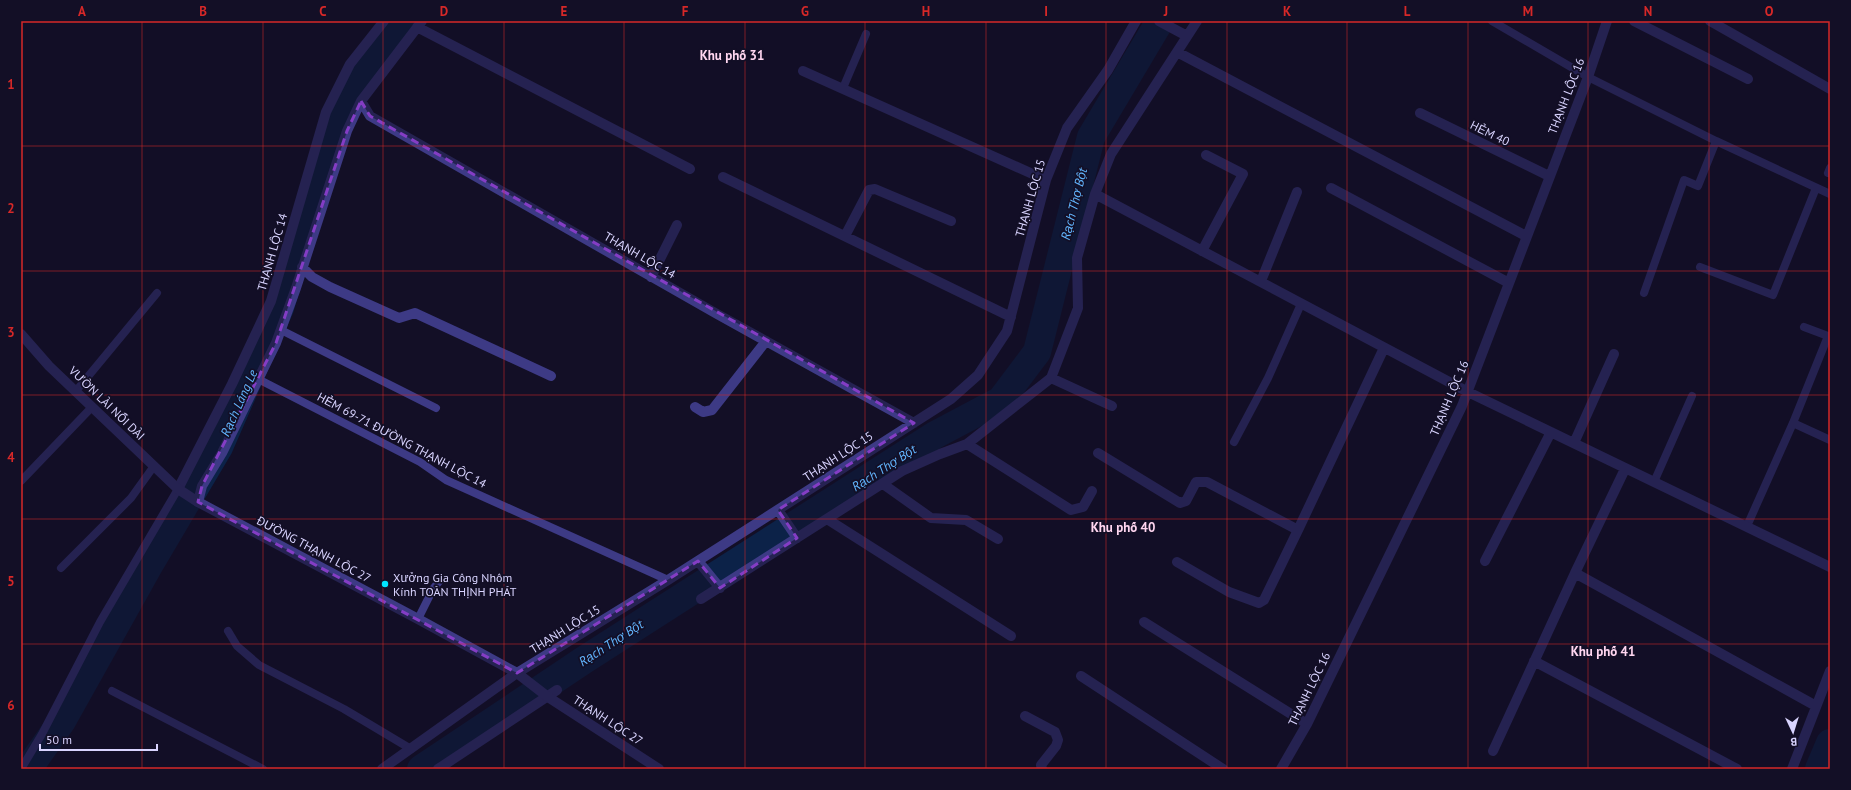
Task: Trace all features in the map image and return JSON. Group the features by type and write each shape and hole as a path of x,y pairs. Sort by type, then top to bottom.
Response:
{"street":[{"name":"THẠNH LỘC 14","path":"178,489 232,384 272,301 326,112 350,64 384,21"},
{"name":"THẠNH LỘC 15","path":"382,769 517,673 668,580 914,423 951,399 978,375 1007,331 1046,180 1067,128 1108,70 1136,21"},
{"path":"1159,21 1187,36"},
{"path":"701,598 720,588 902,471 967,444 1051,378 1078,308 1077,258 1095,194 1111,154 1197,21"},
{"name":"THẠNH LỘC 16","path":"1281,769 1307,724 1468,392 1526,236 1588,77 1607,21"},
{"path":"1634,21 1748,79"},
{"path":"1710,21 1830,89"},
{"path":"178,489 196,501 202,486 222,453 281,330 347,131 361,101 420,24 690,169"},
{"path":"1177,52 1526,236"},
{"path":"803,71 1046,180"},
{"name":"THẠNH LỘC 14","path":"361,101 370,116 651,277 914,423"},
{"name":"HẺM 40","path":"1420,113 1549,176"},
{"path":"1202,251 1243,174 1206,155"},
{"path":"723,177 1011,317"},
{"path":"1331,188 1509,283"},
{"path":"845,236 869,190 875,189 951,221"},
{"path":"1261,281 1297,192"},
{"path":"1095,194 1468,392 1830,567"},
{"path":"651,277 677,224"},
{"path":"302,267 312,277 330,287 399,318 415,313 551,376"},
{"name":"VƯỜN LÀI NỐI DÀI","path":"23,339 49,366 178,489"},
{"path":"695,407 703,412 712,410 766,341"},
{"path":"1177,562 1229,592 1259,603 1264,600 1384,348"},
{"path":"1574,443 1614,354"},
{"path":"1051,378 1112,406"},
{"path":"1485,561 1551,432"},
{"path":"967,444 1071,510 1083,507 1092,491"},
{"path":"1098,453 1180,502 1186,501 1196,482 1207,482 1298,530"},
{"path":"1493,751 1625,469"},
{"path":"883,484 931,518 966,520 998,539"},
{"name":"ĐƯỜNG THẠNH LỘC 27","path":"196,501 418,619 517,673 526,680"},
{"path":"778,510 797,538"},
{"path":"827,519 1011,636"},
{"path":"698,561 720,588"},
{"path":"1575,573 1816,706"},
{"path":"1144,622 1307,724"},
{"path":"1534,661 1737,769"},
{"path":"1792,769 1830,671"},
{"path":"1081,676 1223,769"},
{"name":"THẠNH LỘC 27","path":"526,680 545,695 659,769"},
{"path":"438,769 545,695 557,690"},
{"path":"1025,716 1055,732 1058,740 1056,746 1041,766 1042,769"}],"lane":[{"path":"1492,21 1588,77 1716,141 1830,194"},
{"path":"843,88 866,34"},
{"path":"1644,293 1684,180 1698,186 1716,141"},
{"path":"1700,267 1773,295 1816,188"},
{"path":"76,391 157,293"},
{"path":"1234,442 1268,378 1301,304"},
{"path":"1747,526 1793,423 1828,336 1804,326"},
{"path":"281,330 436,408"},
{"name":"HẺM 69-71 ĐƯỜNG THẠNH LỘC 14","path":"258,379 420,462 446,480 668,580"},
{"path":"1654,482 1692,396"},
{"path":"21,481 92,407"},
{"path":"1793,423 1830,440"},
{"path":"61,568 131,498 154,466"},
{"path":"21,769 42,734 100,622 178,489"},
{"path":"418,619 433,589 441,579"},
{"path":"228,631 237,646 259,665 344,709 410,749"},
{"path":"112,691 263,769"}],"highlighted area":[{"path":"361,101 370,116 914,423 778,510 797,538 720,588 698,561 517,673 198,502 202,486 276,343 347,131"}],"waterway":[{"name":"Rạch Láng Le","path":"28,769 62,721 151,562 219,447 280,308 332,132 358,78 407,21"},
{"name":"Rạch Thợ Bột","path":"421,769 584,660 935,435 1001,400 1037,352 1091,137 1160,21"},
{"path":"1819,769 1830,743"}],"place":[{"name":"Xưởng Gia Công Nhôm Kính TOÀN THỊNH PHÁT","path":"385,584"}],"district":[{"name":"Khu phố 31","path":"732,55"},
{"name":"Khu phố 40","path":"1123,527"},
{"name":"Khu phố 41","path":"1603,651"}]}
